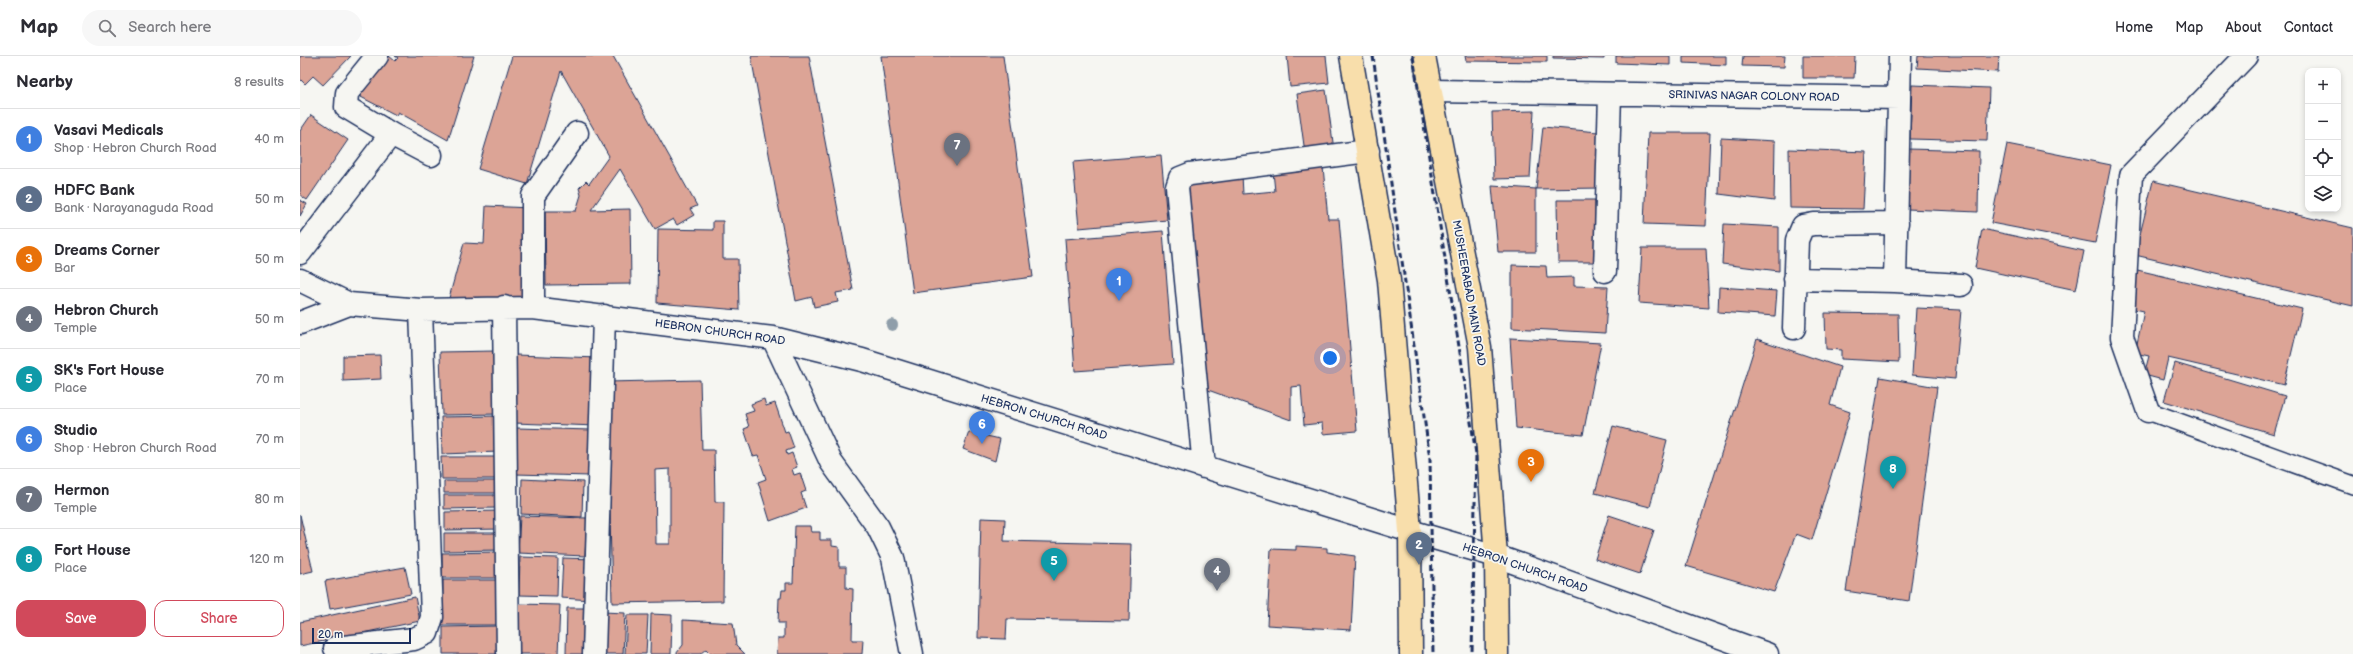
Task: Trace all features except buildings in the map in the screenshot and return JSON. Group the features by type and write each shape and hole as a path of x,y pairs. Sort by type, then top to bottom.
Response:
{"main road":[{"path":"1351,56 1389,280 1410,532 1411,654"},
{"name":"MUSHEERABAD MAIN ROAD","path":"1424,56 1432,91 1480,347 1496,556 1497,654"}],"street":[{"path":"377,56 347,93 346,107 391,134 431,155"},
{"path":"1895,281 1900,56"},
{"path":"2148,411 2122,337 2131,175 2246,56"},
{"name":"SRINIVAS NAGAR COLONY ROAD","path":"1432,91 1899,98"},
{"path":"1605,271 1610,94"},
{"path":"533,308 533,196 577,133"},
{"path":"300,253 391,134"},
{"path":"1204,467 1177,188 1180,178 1190,174 1368,151"},
{"path":"1794,328 1797,240 1803,226 1814,224 1897,223"},
{"path":"1796,279 1895,281 1961,285"},
{"path":"300,280 349,304"},
{"name":"HEBRON CHURCH ROAD","path":"300,323 349,304 421,310 504,307 533,308 604,316 772,338 862,360 1410,532 1496,556 1767,654"},
{"path":"504,307 508,654"},
{"path":"335,648 414,639 427,633 432,617 421,310"},
{"path":"594,654 604,316"},
{"path":"772,338 831,462 878,527 893,558 912,654"}],"lane":[{"path":"2148,411 2353,485"}],"railway":[{"path":"1373,56 1430,459 1433,654"},
{"path":"1413,56 1476,454 1472,654"}],"place":[{"name":"Hermon","path":"957,166"},
{"name":"Vasavi Medicals","path":"1119,301"},
{"name":"Studio","path":"982,444"},
{"name":"Dreams Corner","path":"1531,482"},
{"name":"Fort House","path":"1893,489"},
{"name":"HDFC Bank","path":"1419,565"},
{"name":"SK's Fort House","path":"1054,581"},
{"name":"Hebron Church","path":"1217,591"}]}
